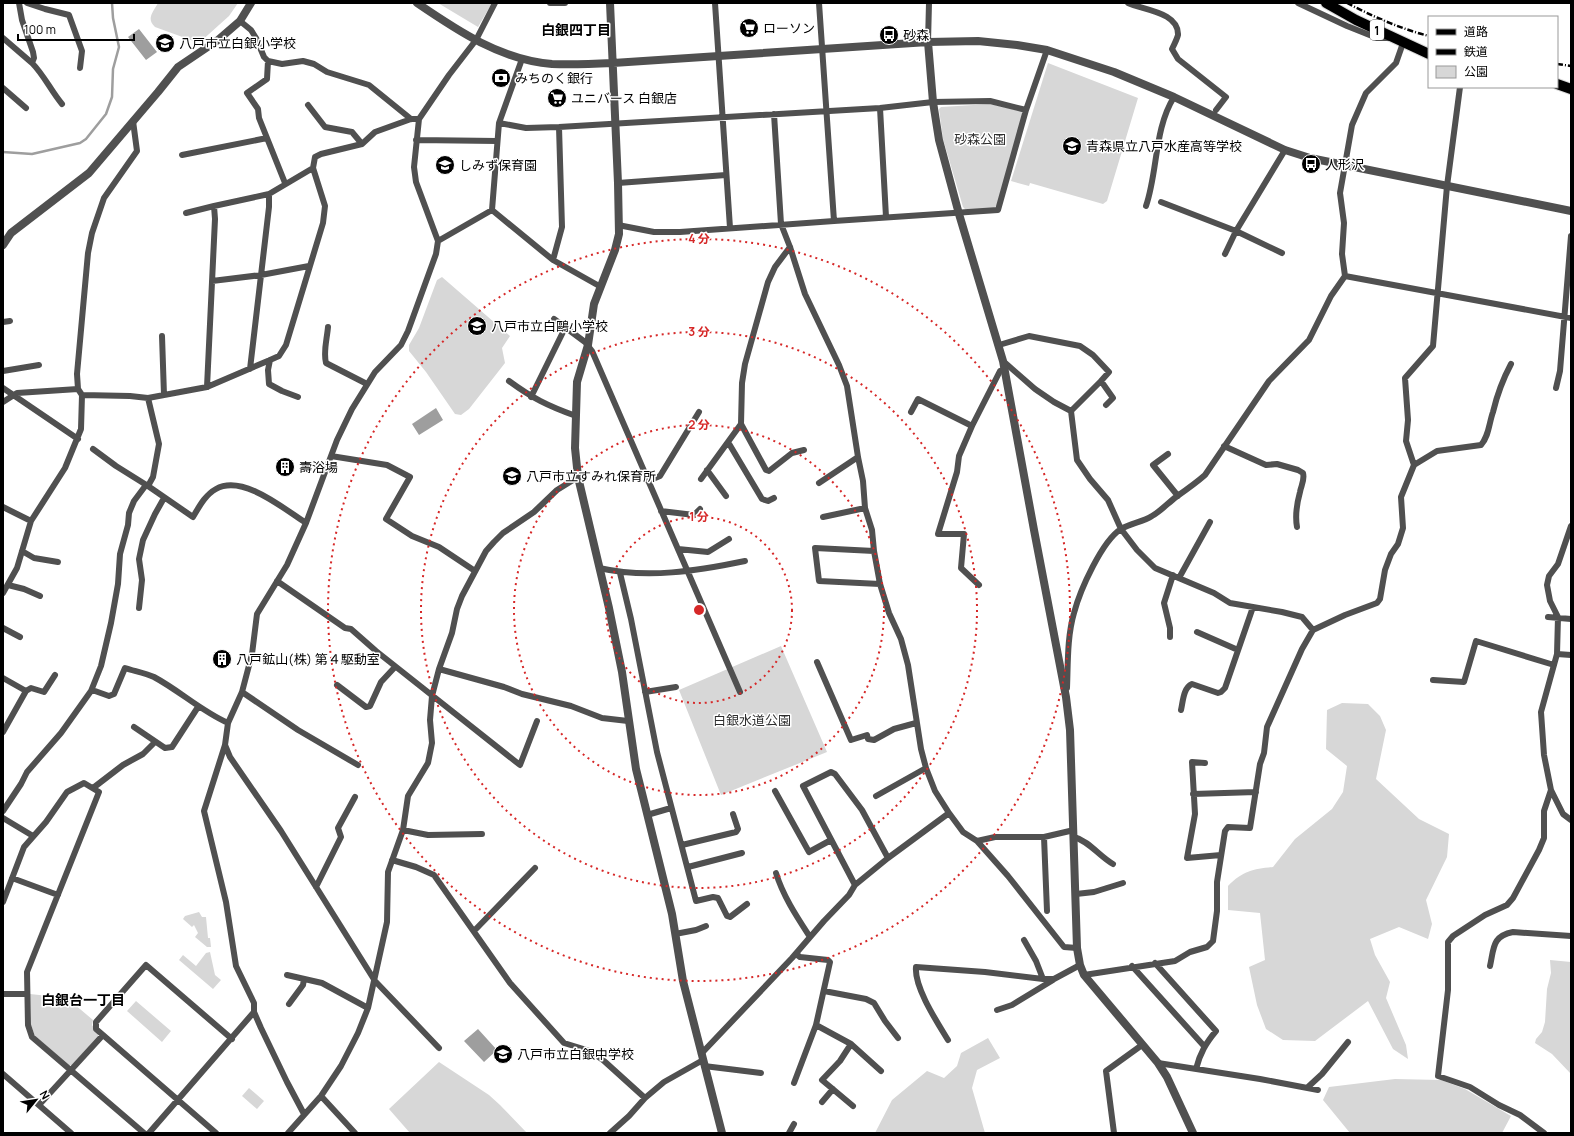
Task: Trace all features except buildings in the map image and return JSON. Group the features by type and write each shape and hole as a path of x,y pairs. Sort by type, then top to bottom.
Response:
{"main road":[{"name":"1","path":"1326,3 1356,20 1428,54"},
{"path":"1558,84 1571,89"}],"street":[{"path":"19,3 22,20 33,52 34,58 32,63"},
{"path":"27,3 46,6 68,14 82,51 80,68"},
{"path":"3,245 7,233 89,173 178,66 218,40 240,21 251,3"},
{"path":"417,3 449,24 496,50 522,58 550,64 613,63 928,42 978,41 1047,50 1114,72 1174,97 1285,150 1310,158 1571,211"},
{"path":"304,1114 254,1012 254,1003 236,966 226,902 204,811 225,745 228,723 242,692 252,654 257,614 287,565 306,523 331,456 352,409 375,372 401,345 408,331 436,254 438,241 416,182 414,167 419,119 449,75 476,40 495,3"},
{"path":"550,3 565,3"},
{"path":"610,3 616,123 619,234 615,250 594,304 588,346 577,382 575,448 578,477 609,608 622,672 636,769 675,934 684,981 722,1133"},
{"path":"715,3 730,228"},
{"path":"819,3 834,221"},
{"path":"930,3 928,42 933,102 939,140 959,214 1005,369 1066,697 1070,730 1077,948 1080,965 1084,975 1158,1063 1175,1092 1193,1133"},
{"path":"1128,3 1139,8 1166,15 1177,27 1178,36 1172,50 1178,58 1226,97 1216,110"},
{"path":"1298,3 1377,38 1393,38"},
{"path":"240,21 251,30 264,57 268,61 282,64 303,61 314,64 327,72 369,85 411,119"},
{"path":"3,38 41,72 52,92 62,104"},
{"path":"1066,697 1068,647 1074,613 1089,575 1105,545 1112,535 1135,522 1151,517 1205,475 1269,381 1309,340 1331,296 1345,276 1342,254 1344,224 1340,193 1346,165 1349,139 1357,111 1366,94 1396,62 1403,43"},
{"path":"618,224 654,232 886,217 959,214 998,210 1026,110 1047,50"},
{"path":"492,210 499,123 522,58"},
{"path":"268,61 267,79 247,92 258,110 259,118 285,183"},
{"path":"3,88 26,108"},
{"path":"1414,465 1406,441 1408,420 1405,378 1433,346 1446,186 1460,88"},
{"path":"1146,206 1150,194 1159,141 1169,105 1174,97"},
{"path":"499,123 526,128 559,127 880,108 933,102 990,101 1026,110"},
{"path":"308,105 326,127 352,132 362,144"},
{"path":"880,108 886,217"},
{"path":"774,114 781,224 805,294 844,376 850,402 858,457 864,481 865,508 872,530 880,584 889,613 896,626 908,665 916,723 926,768 935,791 963,832 977,841 1008,876 1064,947 1077,948"},
{"path":"82,395 148,398 164,395 207,386 279,356 286,345 323,223 325,206 313,168 315,157 321,154 362,144 375,132 411,119 419,119"},
{"path":"3,593 17,568 31,521 65,468 72,448 78,439 82,423 82,395 78,389 78,363 91,240 104,198 137,151 133,121"},
{"path":"552,260 562,227 559,127"},
{"path":"182,155 267,138"},
{"path":"416,140 497,141"},
{"path":"1225,254 1236,230 1285,150"},
{"path":"186,213 268,194 313,168"},
{"path":"618,183 726,175"},
{"path":"250,369 269,207 268,194"},
{"path":"1161,202 1236,230 1282,253"},
{"path":"207,386 215,219 214,206"},
{"path":"438,241 492,210"},
{"path":"492,210 552,260 600,287"},
{"path":"1556,388 1560,371 1571,236"},
{"path":"701,479 740,424 742,383 745,364 768,282 775,267 790,247"},
{"path":"212,281 261,275 309,266"},
{"path":"1345,276 1564,318 1571,318"},
{"path":"554,319 588,346 592,351 740,692"},
{"path":"328,327 325,350 326,363 367,384"},
{"path":"531,397 565,328"},
{"path":"162,336 164,395"},
{"path":"999,345 1029,336 1080,346 1093,355 1109,372 1071,411"},
{"path":"270,360 268,370 269,384 298,397"},
{"path":"1003,361 1035,389 1071,411"},
{"path":"1084,975 1132,966 1175,961 1190,952 1207,947 1213,941 1217,911 1217,882 1225,831 1228,827 1250,828 1268,727 1302,649 1313,630 1377,603 1380,599 1385,570 1391,554 1398,544 1403,528 1401,497 1414,465 1437,451 1481,444 1484,441 1499,390 1511,364"},
{"path":"3,371 39,365"},
{"path":"979,585 961,568 964,534 938,534 957,472 959,456 972,426 1000,371 1005,369"},
{"path":"508,381 531,397 549,406 576,416"},
{"path":"1101,381 1113,398 1106,405"},
{"path":"3,388 78,439"},
{"path":"3,402 13,394 78,389"},
{"path":"3,811 27,772 61,733 91,691 101,666 111,623 118,584 120,554 128,525 130,508 153,477 159,444 148,398"},
{"path":"911,412 918,399 972,426"},
{"path":"1071,411 1077,460 1090,479 1108,500 1122,529 1138,550 1155,568 1214,593 1230,603 1302,617 1313,630"},
{"path":"648,481 660,476 699,412"},
{"path":"740,424 766,470 769,471 792,453 804,450"},
{"path":"728,442 762,499 768,500 774,498"},
{"path":"1224,446 1266,465 1277,464 1304,473 1299,493 1296,519 1297,527"},
{"path":"93,449 193,517 206,498 216,489 225,485 234,484 244,486 256,492 306,523"},
{"path":"1168,454 1153,465 1178,496"},
{"path":"331,456 387,465 410,477 386,519 412,536 439,547 475,571"},
{"path":"819,483 858,457"},
{"path":"707,470 726,496"},
{"path":"288,1133 321,1096 341,1066 358,1033 368,1008 388,922 388,872 403,830 408,796 428,763 432,743 430,720 432,696 439,669 452,633 457,609 486,551 503,533 534,512 557,490 578,477"},
{"path":"139,608 142,580 139,559 143,540 164,498"},
{"path":"3,507 31,521"},
{"path":"823,517 865,508"},
{"path":"661,510 694,515 700,509"},
{"path":"1170,637 1170,628 1164,603 1176,576 1210,522"},
{"path":"1571,526 1569,539 1558,564 1549,576 1547,585 1550,601 1558,617 1557,654 1541,712 1544,755 1551,790 1563,814 1571,820"},
{"path":"678,549 708,552 729,539"},
{"path":"874,551 815,548 819,581 880,584"},
{"path":"22,551 34,558 58,562"},
{"path":"599,568 620,573 668,574 745,561"},
{"path":"620,573 631,619 657,752 696,901 713,897 718,898 727,916 730,917 747,904"},
{"path":"277,581 345,628 351,630 520,765 537,721"},
{"path":"8,585 24,589 40,596"},
{"path":"1181,710 1186,688 1189,685 1192,684 1218,693 1222,692 1225,688 1253,607"},
{"path":"1548,617 1571,618"},
{"path":"3,628 20,637"},
{"path":"1197,632 1238,650"},
{"path":"1433,680 1464,682 1476,641 1554,665"},
{"path":"1557,654 1571,655"},
{"path":"816,662 851,740 867,735 868,739 874,740 894,729 916,723"},
{"path":"337,685 366,707 370,706 381,682 395,666"},
{"path":"91,691 110,696 114,694 125,668 154,677 212,716 228,723"},
{"path":"439,669 504,687 522,694 571,706 602,718 628,721"},
{"path":"3,732 26,691 31,688 44,692 55,675"},
{"path":"3,678 26,691"},
{"path":"645,692 676,687"},
{"path":"242,692 298,730 358,765"},
{"path":"134,727 155,742 169,748 172,747 198,707"},
{"path":"93,788 123,766 143,754 155,742"},
{"path":"225,745 230,757 281,831 375,981 439,1048"},
{"path":"1205,763 1192,762 1195,814 1187,858 1221,855"},
{"path":"876,796 926,768"},
{"path":"855,885 803,786 831,772 835,774 862,810 888,858"},
{"path":"3,902 24,847 46,822 67,792 84,783 99,792 27,972 28,1025 32,1037 144,1133"},
{"path":"1544,1133 1520,1115 1499,1105 1470,1087 1438,1076 1448,990 1448,942 1453,936 1485,915 1507,905 1513,898 1544,838 1544,811 1551,790"},
{"path":"775,791 809,852 831,840"},
{"path":"1193,794 1256,792"},
{"path":"316,887 341,837 338,828 355,797"},
{"path":"647,814 671,808"},
{"path":"610,1133 629,1116 644,1098 664,1082 703,1060 810,937 849,895 855,885 888,858 949,813"},
{"path":"682,845 736,832 738,828 733,814"},
{"path":"3,818 34,836"},
{"path":"403,830 428,835 482,834"},
{"path":"977,841 995,837 1044,837 1074,833 1113,864"},
{"path":"1044,837 1047,911"},
{"path":"688,867 742,853"},
{"path":"392,860 416,867 434,875 510,983 564,1043 590,1051 603,1060 644,1098"},
{"path":"474,931 535,868"},
{"path":"776,873 783,891 810,937"},
{"path":"12,878 58,895"},
{"path":"1076,894 1094,892 1123,883"},
{"path":"675,934 696,930 706,926"},
{"path":"1490,966 1495,943 1499,937 1504,934 1513,932 1571,936"},
{"path":"1024,940 1036,961 1043,979"},
{"path":"794,1083 816,1025 830,962 828,960 800,957 796,954"},
{"path":"1155,963 1216,1031 1204,1046 1196,1068"},
{"path":"216,1133 96,1029 96,1022 146,965 232,1039"},
{"path":"996,1010 1012,1005 1080,965"},
{"path":"1132,966 1204,1046"},
{"path":"948,1040 927,1004 915,974 916,967 1054,979"},
{"path":"287,975 322,983 368,1008"},
{"path":"289,1004 303,985 304,979"},
{"path":"824,991 866,999 874,1003 898,1038"},
{"path":"3,994 27,994"},
{"path":"149,1133 254,1012"},
{"path":"816,1025 851,1044 881,1071"},
{"path":"39,1105 103,1035"},
{"path":"1308,1088 1322,1074 1348,1042"},
{"path":"851,1044 840,1061 822,1080 853,1106"},
{"path":"1114,1133 1106,1071 1142,1045"},
{"path":"703,1060 761,1073"},
{"path":"1158,1063 1196,1068 1318,1090"},
{"path":"3,1074 71,1133"},
{"path":"822,1102 833,1089"},
{"path":"321,1096 354,1133"},
{"path":"789,1133 794,1124"}],"green space":[{"path":"158,3 238,3 229,16 199,43 155,27 151,21 151,15"},
{"path":"438,3 492,3 478,27"},
{"path":"1048,63 1138,98 1107,201 1103,204 1030,183 1029,186 1011,181"},
{"name":"砂森公園","path":"990,104 1021,111 1023,114 997,205 994,208 966,210 963,207 943,139 939,109 941,107"},
{"path":"442,277 510,336 502,348 505,363 469,409 461,415 455,414 426,372 409,351 409,345 419,328 437,280"},
{"name":"白銀水道公園","path":"781,646 827,752 721,795 679,690"},
{"path":"1342,703 1368,704 1380,716 1386,730 1376,779 1419,819 1449,834 1447,857 1426,900 1432,924 1428,939 1399,927 1370,939 1375,955 1390,982 1386,998 1406,1045 1408,1059 1393,1049 1368,1001 1315,1041 1283,1040 1266,1029 1257,1005 1249,967 1265,960 1260,913 1228,910 1228,886 1244,874 1273,867 1295,839 1332,809 1343,792 1347,766 1326,749 1327,710"},
{"path":"199,912 202,917 206,917 208,938 210,938 211,947 207,947 195,937 198,933 194,925 192,927 183,919 185,916"},
{"path":"210,952 215,975 221,980 213,989 179,960 183,955 196,966 206,953"},
{"path":"1550,960 1571,962 1571,1074 1552,1054 1535,1043 1536,1039 1542,1032 1545,1022 1547,989 1551,973"},
{"path":"30,994 67,998 93,1020 92,1025 98,1036 72,1065 69,1065 35,1036 31,1025"},
{"path":"136,1001 171,1031 162,1042 127,1011"},
{"path":"988,1038 1000,1058 977,1070 972,1088 985,1133 875,1133 892,1100 927,1071 944,1078 957,1066 961,1053"},
{"path":"439,1062 489,1095 527,1133 410,1133 389,1109"},
{"path":"1395,1079 1441,1080 1465,1089 1511,1116 1502,1133 1350,1133 1323,1100 1329,1087"},
{"path":"249,1088 264,1101 257,1109 242,1096"}],"shaded area":[{"path":"139,29 157,52 146,60 128,37"},
{"path":"436,408 443,420 419,435 412,424"},
{"path":"478,1029 497,1050 484,1062 464,1041"}],"waterway":[{"path":"3,152 32,154 80,143 86,139 106,114 112,97 113,69 119,47 113,18 112,3"}],"railway":[{"path":"1347,3 1387,22 1428,36"},
{"path":"1558,64 1571,66"}],"place":[{"name":"ローソン","path":"749,28"},
{"name":"砂森","path":"889,35"},
{"name":"八戸市立白銀小学校","path":"165,43"},
{"name":"みちのく銀行","path":"501,78"},
{"name":"ユニバース 白銀店","path":"557,98"},
{"name":"青森県立八戸水産高等学校","path":"1072,146"},
{"name":"人形沢","path":"1311,164"},
{"name":"しみず保育園","path":"445,165"},
{"name":"八戸市立白鷗小学校","path":"477,326"},
{"name":"壽浴場","path":"285,467"},
{"name":"八戸市立すみれ保育所","path":"512,476"},
{"name":"八戸鉱山(株) 第４駆動室","path":"222,659"},
{"name":"八戸市立白銀中学校","path":"503,1054"}],"district":[{"name":"白銀四丁目","path":"576,29"},
{"name":"白銀台一丁目","path":"83,999"}]}
